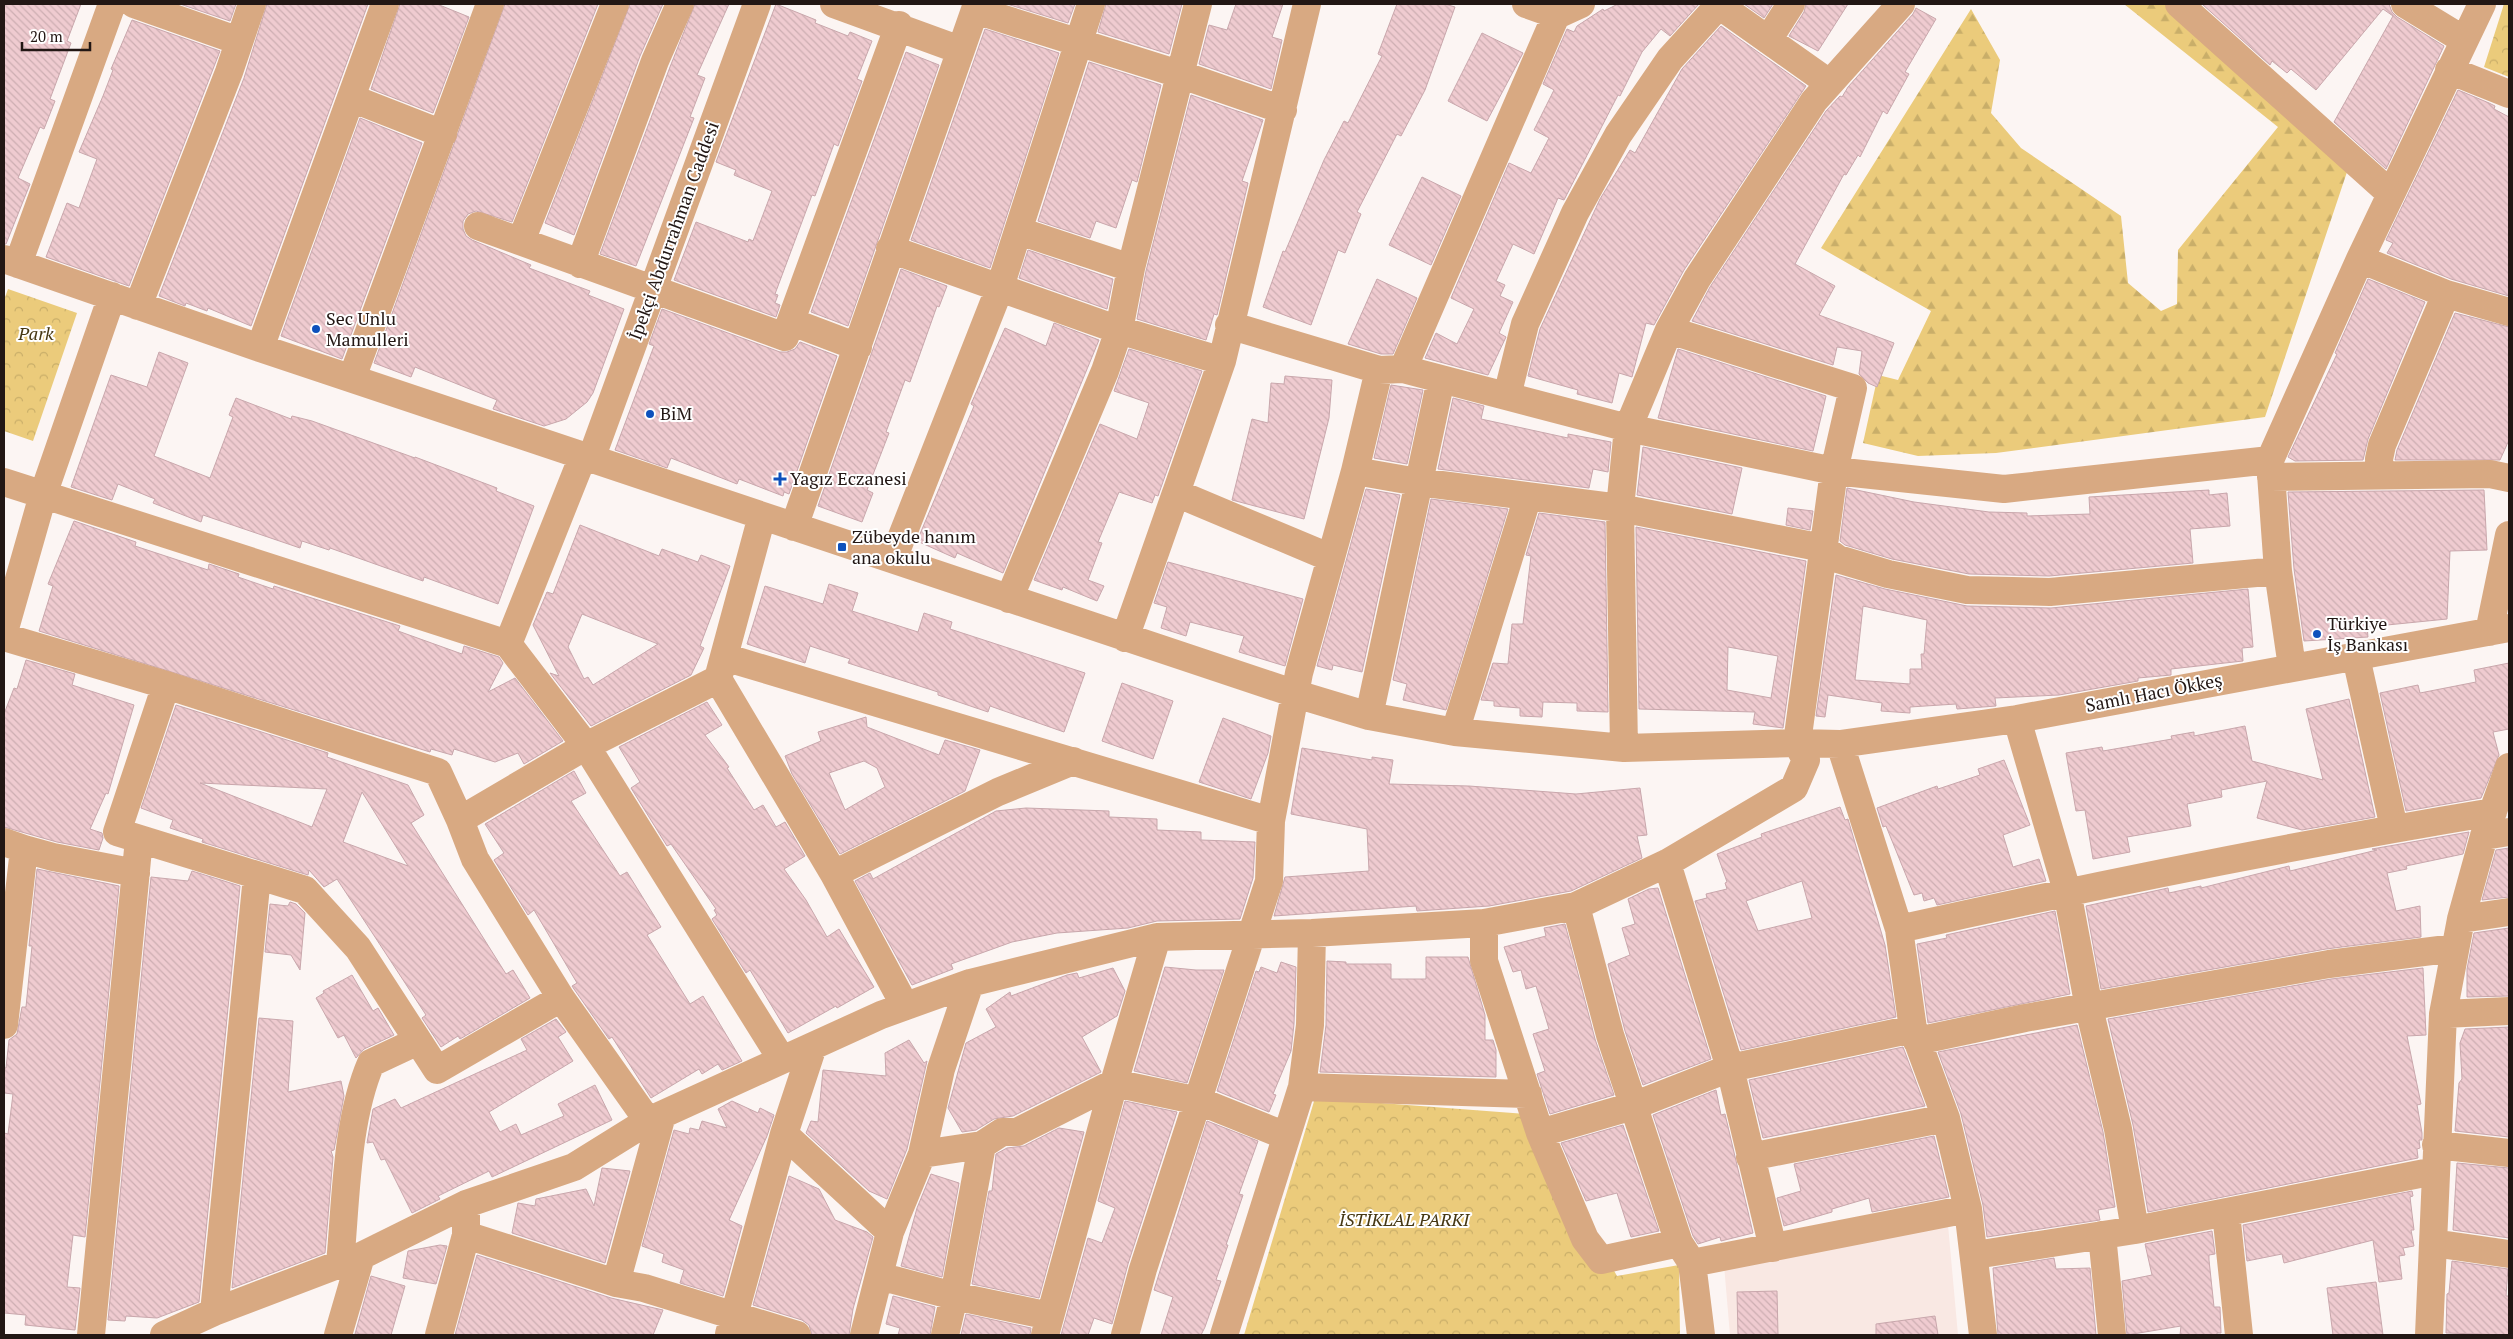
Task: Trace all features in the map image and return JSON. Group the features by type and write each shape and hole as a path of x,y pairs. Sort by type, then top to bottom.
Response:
{"street":[{"path":"11,261 112,4"},
{"path":"134,4 239,41"},
{"path":"138,306 252,4"},
{"path":"260,348 385,4"},
{"path":"352,378 490,4"},
{"path":"521,241 615,4"},
{"path":"580,264 655,61 680,4"},
{"name":"İpekçi Abdurrahman Caddesi","path":"508,644 587,457 652,289 757,4"},
{"path":"834,4 899,26 960,50"},
{"path":"893,559 1000,287 1091,4"},
{"path":"1010,599 1105,371 1119,330 1131,268 1198,4"},
{"path":"1125,638 1222,361 1229,325 1283,110 1307,4"},
{"path":"1526,4 1559,9 1582,4"},
{"path":"1507,396 1525,324 1575,213 1618,135 1670,59 1719,4 1830,83"},
{"path":"1768,40 1791,4"},
{"path":"1624,748 1620,508 1628,428 1669,330 1697,279 1814,101 1901,4"},
{"path":"2405,4 2464,40"},
{"path":"2292,667 2278,571 2270,468 2360,259 2482,4"},
{"path":"2184,6 2391,194"},
{"path":"794,527 976,7 1283,110"},
{"path":"1125,1335 1143,1269 1269,881 1271,821 1300,673 1355,471 1391,370 1559,9"},
{"path":"478,226 785,337 899,26"},
{"path":"2450,70 2509,94"},
{"path":"351,98 443,134"},
{"path":"1018,231 1131,268"},
{"path":"890,249 1119,330 1222,361"},
{"path":"2360,259 2446,294 2509,312"},
{"name":"Samlı Hacı Ökkeş","path":"11,261 260,348 1296,694 1369,716 1455,732 1624,748 1797,743 1840,744 2017,719 2499,630"},
{"path":"2380,475 2379,459 2382,445 2446,294"},
{"path":"4,632 43,495 112,296"},
{"path":"792,322 858,347"},
{"path":"1229,325 1391,370 1441,379 1628,428 1834,471 2004,489 2270,468 2380,475 2490,474 2509,478"},
{"path":"177,1332 214,1312 350,1260 466,1204 574,1167 655,1118 881,1015 970,983 1158,937 1312,933 1484,924 1576,906 1667,863 1794,788 1806,760 1797,743 1834,471 1853,388 1669,330"},
{"path":"1369,716 1441,379"},
{"path":"1355,471 1418,482 1620,508 1823,548 1838,560 1888,574 1967,590 2050,592 2278,571"},
{"path":"4,482 508,644 586,746 782,1060"},
{"path":"1176,494 1331,558"},
{"path":"1455,732 1528,496"},
{"path":"762,516 721,668 905,1006"},
{"path":"2499,630 2509,535"},
{"path":"4,637 166,685 438,772 475,859 561,998 655,1118"},
{"path":"2356,657 2394,828"},
{"path":"460,820 721,668 1073,762 1271,821"},
{"path":"166,685 117,832 305,890 358,948 436,1070 561,998"},
{"path":"2017,719 2067,891 2089,1008 2118,1129 2135,1230"},
{"path":"1840,744 1899,929 1915,1035 1946,1118 1968,1209 1975,1255 1983,1335"},
{"path":"834,874 998,792 1073,762"},
{"path":"2429,1335 2443,1014 2461,919 2495,826 2509,767"},
{"path":"1899,929 2067,891 2394,828 2495,826"},
{"path":"91,1335 139,839"},
{"path":"4,1025 14,845 53,857 136,873"},
{"path":"1667,863 1730,1068 1773,1248"},
{"path":"214,1312 257,876"},
{"path":"1576,906 1610,1035 1633,1106 1686,1253 1701,1335"},
{"path":"2461,919 2509,912"},
{"path":"1484,924 1484,961 1540,1133 1585,1238 1601,1260 1773,1248 1968,1209"},
{"path":"1224,1335 1302,1087 1310,1025 1312,933"},
{"path":"879,1276 954,1296 1048,1326 1114,1084 1158,937"},
{"path":"1540,1133 1633,1106 1730,1068 1915,1035 2089,1008 2328,964 2455,948"},
{"path":"864,1335 890,1232 922,1154 940,1069 970,983"},
{"path":"2443,1014 2509,1011"},
{"path":"338,1335 350,1260 352,1137 361,1086 371,1064 418,1041"},
{"path":"732,1326 784,1134 813,1046"},
{"path":"922,1154 982,1145 1002,1132 1017,1132 1114,1084 1199,1101 1286,1136"},
{"path":"1302,1087 1528,1094"},
{"path":"616,1282 655,1118"},
{"path":"1750,1157 1946,1118"},
{"path":"784,1134 890,1232"},
{"path":"944,1335 954,1296 982,1145"},
{"path":"1975,1255 2135,1230 2226,1213 2436,1158 2509,1154"},
{"path":"440,1335 466,1235 466,1204"},
{"path":"2226,1213 2239,1335"},
{"path":"466,1235 616,1282 644,1288 732,1326 797,1335"},
{"path":"2102,1235 2112,1335"},
{"path":"2433,1243 2509,1254"}],"shaded area":[{"path":"1948,1225 1958,1335 1730,1335 1724,1265"}],"green space":[{"path":"2124,4 2167,4 2349,166 2265,417 1996,453 1918,456 1863,443 1878,375 1898,380 1931,311 1821,248 1971,9 2000,60 1991,113 2021,148 2121,216 2128,283 2161,311 2177,304 2178,250 2278,127"},
{"path":"2504,4 2509,4 2509,77 2484,67"},
{"name":"Park","path":"8,289 77,313 33,441 4,431 4,300"},
{"name":"İSTİKLAL PARKI","path":"1315,1098 1526,1114 1617,1276 1679,1265 1680,1335 1244,1335"}],"building":[{"path":"4,4 81,4 67,41 71,43 50,99 55,101 44,129 40,127 18,178 30,184 6,244 4,244"},
{"path":"180,4 236,4 230,21"},
{"path":"267,4 368,4 251,326 208,308 207,311 186,303 185,306 159,296 244,78"},
{"path":"400,4 437,4 469,17 433,113 371,89"},
{"path":"505,4 598,4 512,222 476,211 468,214 463,221 463,229 466,236 472,240 531,265 529,268 590,291 588,295 624,309 593,393 587,402 566,419 544,426 493,409 497,400 415,367 411,377 374,363"},
{"path":"630,4 663,4 640,56 574,235 545,223"},
{"path":"695,4 729,4 697,75 705,78 690,117 694,118 636,266 600,254"},
{"path":"776,4 816,20 815,23 848,36 850,32 872,41 857,79 862,81 838,146 834,144 815,196 812,195 775,294 778,295 775,303 780,305 776,317 674,280 696,222 748,242 749,239 753,241 772,191 734,175 736,170 716,162"},
{"path":"1007,4 1075,4 1068,23"},
{"path":"1106,4 1182,4 1169,54 1098,32"},
{"path":"1236,4 1283,4 1272,37 1282,40 1271,89 1199,64 1209,25 1227,30"},
{"path":"1397,4 1445,4 1455,7 1425,90 1401,136 1397,134 1357,212 1361,214 1345,253 1338,250 1311,325 1263,307 1283,251 1285,252 1324,160 1344,121 1348,123 1382,56 1378,54"},
{"path":"1618,4 1699,4 1670,36 1661,29 1642,52 1564,200 1558,198 1534,254 1513,244 1496,281 1505,285 1500,296 1513,302 1499,333 1506,337 1488,375 1425,358 1436,333 1457,344 1474,309 1451,298 1509,163 1531,173 1549,138 1534,130 1554,90 1543,84 1567,29 1574,32 1577,26 1603,9 1604,11"},
{"path":"1744,4 1773,4 1764,18"},
{"path":"1806,4 1848,4 1818,51 1789,36 1804,12"},
{"path":"2202,4 2389,4 2392,12 2397,17 2444,46 2386,169 2334,122 2393,16 2383,9 2316,90 2291,69 2287,73 2272,61 2270,65"},
{"path":"1916,8 1936,19 1905,72 1909,74 1887,114 1883,111 1860,157 1858,155 1846,175 1844,174 1795,264 1835,286 1819,315 1894,343 1877,387 1868,383 1859,374 1862,351 1837,347 1833,365 1692,321 1710,287 1826,111 1840,96 1842,97 1848,87 1913,14"},
{"path":"132,20 220,51 129,286 46,257 67,203 79,208 97,159 79,152"},
{"path":"1721,26 1806,86 1684,270 1654,325 1646,323 1632,377 1619,373 1612,403 1577,394 1578,390 1528,376 1540,329 1600,199 1630,150 1635,153 1682,69"},
{"path":"985,29 1059,53 990,268 911,240"},
{"path":"1482,33 1523,53 1487,121 1448,101"},
{"path":"906,52 939,65 848,326 811,312"},
{"path":"1089,62 1161,85 1137,182 1132,180 1116,228 1096,221 1090,238 1038,221"},
{"path":"2458,90 2495,106 2494,109 2509,117 2509,296 2451,279 2387,253 2393,243 2386,240"},
{"path":"1191,95 1263,120 1242,181 1248,183 1217,315 1214,314 1206,340 1137,319 1146,271"},
{"path":"360,118 422,143 342,359 281,336"},
{"path":"1422,177 1461,196 1431,265 1389,245"},
{"path":"1028,250 1113,279 1107,309 1019,278"},
{"path":"901,269 947,286 939,307 937,306 910,382 905,380 886,432 889,433 867,490 873,493 862,522 818,506"},
{"path":"1377,279 1417,298 1393,354 1381,354 1348,344"},
{"path":"2368,279 2425,302 2368,439 2363,460 2295,461 2288,457 2337,354 2335,353"},
{"path":"662,309 780,352 795,349 800,342 837,356 789,494 784,492 783,496 739,479 737,484 671,458 667,468 615,450 654,346 649,344"},
{"path":"2455,313 2509,327 2509,440 2500,460 2395,460 2397,450"},
{"path":"1054,323 1099,340 1003,573 957,553 955,558 917,541 974,406 971,404 1005,328 1046,346"},
{"path":"1129,349 1202,371 1158,496 1155,495 1152,503 1119,492 1098,542 1102,543 1088,580 1104,586 1097,601 1063,587 1062,590 1034,580 1100,424 1137,439 1149,403 1114,391"},
{"path":"1678,349 1826,396 1813,451 1658,418"},
{"path":"159,352 188,363 154,456 210,478 233,417 229,415 236,398 291,419 292,416 312,421 415,457 497,488 496,491 534,506 498,604 424,577 423,581 330,548 329,550 302,541 300,548 203,515 201,522 153,503 155,499 118,484 112,500 71,487 111,375 147,387"},
{"path":"1285,376 1332,380 1329,418 1304,519 1232,500 1252,419 1268,423 1271,383 1284,384"},
{"path":"1391,385 1423,390 1407,464 1374,458"},
{"path":"1453,398 1484,406 1481,419 1568,438 1568,434 1611,442 1608,472 1593,469 1589,488 1438,469"},
{"path":"1643,447 1742,468 1732,514 1637,495"},
{"path":"1847,488 1914,502 1989,512 2027,513 2027,516 2090,514 2089,497 2209,490 2209,495 2227,493 2230,526 2190,529 2193,563 2049,576 1969,574 1892,559 1845,545 1840,541"},
{"path":"1366,489 1400,495 1362,672 1333,665 1332,670 1317,666"},
{"path":"2484,490 2487,550 2450,551 2447,619 2367,627 2368,637 2304,641 2294,569 2288,492"},
{"path":"1431,499 1508,509 1446,710 1403,700 1407,684 1393,680"},
{"path":"1788,508 1813,511 1810,530 1786,525"},
{"path":"1539,513 1605,522 1608,712 1577,711 1577,703 1543,702 1542,717 1520,716 1520,708 1494,706 1494,701 1481,700 1493,663 1508,664 1512,624 1523,624 1531,556 1526,555"},
{"path":"74,521 136,542 135,546 208,570 209,564 239,574 238,577 273,589 274,586 400,626 398,631 462,654 464,646 499,657 503,663 488,692 515,678 563,741 524,764 518,753 495,762 454,749 452,755 431,749 430,752 39,631 53,586 48,584"},
{"path":"580,525 659,556 662,549 698,562 701,555 730,566 700,646 704,648 691,675 591,726 550,673 559,676 533,625 547,592 553,594","holes":["582,614 658,644 593,685 588,677 584,679 568,647"]},
{"path":"1636,527 1806,561 1783,728 1753,724 1755,712 1639,709","holes":["1728,647 1778,656 1771,698 1727,690"]},
{"path":"1168,562 1303,599 1285,666 1239,652 1244,636 1190,622 1186,636 1161,628 1167,607 1154,603"},
{"path":"1836,575 1885,589 1967,606 2051,608 2248,589 2253,647 2242,648 2243,661 2171,669 2171,675 2138,678 2138,681 2059,695 1995,698 1996,706 1957,709 1956,704 1910,707 1910,713 1881,711 1882,703 1828,695 1825,717 1816,716","holes":["1863,606 1927,620 1924,654 1921,654 1922,669 1910,669 1910,684 1855,680"]},
{"path":"829,584 858,593 852,611 918,632 924,613 952,622 950,629 1085,673 1064,732 990,706 988,712 938,695 938,692 848,663 850,659 810,646 805,663 747,644 765,586 823,604"},
{"path":"26,660 75,674 72,685 134,705 108,794 106,793 90,829 102,833 103,838 99,850 57,842 4,827 4,714 14,688 17,689"},
{"path":"2509,663 2509,729 2493,732 2499,755 2481,798 2406,811 2380,693 2418,685 2420,693 2476,682 2474,670"},
{"path":"1122,683 1173,701 1153,759 1102,741"},
{"path":"2349,699 2375,817 2302,830 2257,818 2267,781 2221,790 2222,797 2187,804 2191,826 2127,837 2130,852 2093,859 2085,810 2076,811 2066,753 2102,747 2103,751 2172,739 2171,736 2194,732 2194,736 2245,726 2252,761 2323,780 2306,709"},
{"path":"707,702 722,725 705,735 729,767 727,768 754,810 763,805 776,827 785,822 805,856 784,869 806,900 827,937 839,929 874,987 788,1033 750,970 746,973 712,919 717,915 714,910 716,909 671,844 667,846 631,788 640,782 619,747"},
{"path":"176,705 328,753 327,757 408,785 424,815 411,823 506,974 513,970 530,998 460,1039 458,1036 441,1047 422,1018 426,1015 337,879 324,887 309,870 308,875 202,842 203,839 170,828 173,820 141,808","holes":["200,783 327,789 312,827","362,792 408,866 343,842"]},
{"path":"866,717 867,727 939,755 945,740 980,750 965,791 840,854 792,774 785,756 821,741 818,732","holes":["864,761 877,768 885,787 845,810 829,773"]},
{"path":"1223,718 1271,736 1268,753 1251,799 1199,782"},
{"path":"1302,748 1372,760 1372,757 1393,760 1389,784 1469,786 1576,794 1640,788 1647,835 1637,836 1642,858 1571,891 1489,906 1417,911 1416,906 1274,916 1285,877 1369,871 1367,829 1291,814"},
{"path":"2004,760 2030,825 2003,835 2013,867 2039,859 2046,881 1937,905 1934,898 1924,901 1922,893 1914,895 1886,826 1883,827 1877,808 1937,786 1938,789 1980,775 1978,769"},
{"path":"574,771 586,793 571,801 620,876 627,872 661,927 647,935 690,1004 703,996 742,1061 722,1070 718,1064 702,1074 699,1069 651,1098 612,1037 609,1039 572,986 577,983 534,910 528,915 494,860 504,853 485,824"},
{"path":"1840,807 1845,820 1848,819 1885,945 1896,1017 1741,1050 1695,901 1707,898 1706,894 1727,889 1725,883 1727,882 1717,854 1762,837 1761,834","holes":["1802,881 1812,918 1758,931 1746,901"]},
{"path":"1026,808 1109,811 1109,817 1157,819 1157,830 1201,832 1201,840 1255,842 1253,878 1240,919 1157,921 1128,928 1057,933 1012,942 951,964 953,969 912,985 855,881 870,873 873,879 996,811"},
{"path":"2469,832 2463,854 2406,866 2407,869 2387,873 2396,911 2420,906 2421,937 2326,949 2101,989 2086,906 2168,888 2169,893 2201,886 2201,888 2289,866 2290,871 2377,850 2372,849"},
{"path":"2509,848 2509,897 2482,900 2496,850"},
{"path":"37,869 119,886 85,1237 73,1235 67,1287 80,1288 75,1330 25,1325 26,1315 4,1313 4,1133 8,1134 13,1094 4,1093 4,1068 6,1068 9,1040 17,1034 22,1007 26,1007 32,946 29,946"},
{"path":"192,871 240,886 199,1302 157,1318 126,1316 125,1321 108,1320 151,877 188,881"},
{"path":"1658,888 1711,1059 1643,1085 1625,1031 1608,964 1630,955 1622,928 1635,924 1628,899 1649,889"},
{"path":"290,902 296,904 305,913 300,970 291,955 265,952 270,904 288,906"},
{"path":"2055,911 2070,994 1928,1023 1917,944 1947,938 1946,935"},
{"path":"1565,924 1595,1039 1614,1095 1550,1114 1537,1074 1545,1071 1533,1034 1549,1029 1536,986 1526,989 1521,970 1513,972 1504,947 1546,936 1544,928"},
{"path":"2509,928 2509,996 2467,997 2467,969 2474,933"},
{"path":"1426,957 1468,957 1485,1015 1485,1040 1493,1040 1496,1050 1496,1077 1320,1072 1326,1025 1327,961 1346,962 1346,964 1391,964 1391,979 1426,979"},
{"path":"1281,962 1296,967 1294,1024 1291,1051 1273,1094 1276,1095 1269,1112 1217,1091 1256,971 1259,972 1261,967 1277,973"},
{"path":"1165,967 1224,970 1187,1083 1134,1071"},
{"path":"1113,968 1125,991 1117,1016 1082,1037 1101,1072 1013,1116 994,1119 976,1130 962,1132 948,1108 966,1043 996,1027 986,1009 1010,992 1011,996 1067,975 1077,973 1079,978"},
{"path":"2423,968 2426,1035 2407,1036 2421,1104 2417,1105 2422,1133 2422,1140 2419,1140 2420,1148 2417,1149 2418,1158 2148,1212 2133,1125 2108,1019 2331,979"},
{"path":"352,975 373,1011 378,1008 394,1035 364,1049 356,1058 344,1035 338,1038 316,998 324,993 323,991"},
{"path":"259,1018 293,1021 288,1092 341,1081 344,1096 334,1150 331,1151 333,1157 325,1253 232,1288"},
{"path":"556,1019 566,1032 558,1037 573,1061 489,1112 500,1132 516,1124 521,1135 564,1116 558,1104 595,1085 612,1120 492,1177 489,1171 438,1196 440,1199 412,1213 385,1159 381,1160 373,1142 367,1143 373,1109 395,1099 401,1108 527,1050 521,1039"},
{"path":"2077,1025 2103,1132 2115,1207 2098,1210 2100,1220 1987,1237 1983,1205 1961,1114 1938,1052"},
{"path":"2509,1027 2509,1137 2455,1131 2459,1083 2462,1079 2460,1043 2465,1029"},
{"path":"909,1040 924,1063 927,1061 907,1149 887,1199 869,1191 806,1133 811,1121 818,1122 823,1070 886,1076 885,1053"},
{"path":"1903,1047 1925,1106 1763,1138 1749,1080"},
{"path":"1716,1090 1721,1115 1725,1114 1753,1233 1721,1241 1720,1237 1698,1244 1693,1236 1653,1115"},
{"path":"732,1101 758,1113 760,1108 774,1115 767,1136 729,1220 742,1226 723,1296 680,1283 684,1270 662,1262 664,1254 642,1246 674,1130 689,1134 690,1128 699,1130 702,1121 727,1128 718,1109"},
{"path":"1125,1101 1177,1112 1128,1264 1112,1324 1094,1318 1088,1335 1061,1335 1088,1238 1102,1243 1115,1208 1098,1201"},
{"path":"1207,1121 1258,1141 1239,1194 1243,1195 1216,1280 1221,1281 1201,1335 1161,1335 1173,1297 1154,1290"},
{"path":"1623,1125 1659,1231 1631,1237 1617,1193 1586,1201 1561,1143"},
{"path":"1059,1128 1084,1132 1039,1298 972,1284 989,1191 992,1191 996,1154 1007,1148 1024,1146"},
{"path":"1934,1136 1949,1197 1872,1212 1869,1198 1832,1209 1832,1212 1784,1226 1777,1198 1801,1191 1794,1164"},
{"path":"2457,1163 2509,1168 2509,1238 2453,1230"},
{"path":"602,1168 630,1171 605,1263 512,1233 518,1203 535,1206 536,1199 586,1189 594,1206"},
{"path":"931,1174 959,1183 942,1277 901,1266 917,1208"},
{"path":"789,1176 819,1189 835,1220 867,1232 873,1237 853,1309 849,1335 812,1335 809,1325 802,1320 753,1305"},
{"path":"2412,1191 2413,1196 2410,1197 2414,1230 2411,1230 2414,1246 2403,1248 2405,1255 2399,1256 2402,1279 2379,1282 2373,1240 2284,1263 2282,1254 2247,1261 2243,1225"},
{"path":"2212,1231 2215,1254 2209,1255 2209,1260 2214,1307 2220,1307 2221,1333 2217,1333 2217,1335 2180,1335 2181,1326 2127,1335 2122,1281 2152,1275 2145,1244"},
{"path":"440,1245 447,1246 436,1284 403,1278 408,1251"},
{"path":"477,1255 611,1298 663,1310 653,1335 455,1335"},
{"path":"2054,1258 2056,1269 2090,1268 2096,1335 1998,1335 1993,1268"},
{"path":"2452,1261 2508,1269 2506,1296 2509,1296 2509,1335 2446,1333 2447,1294 2449,1293"},
{"path":"371,1276 405,1286 391,1335 355,1334"},
{"path":"2376,1282 2383,1335 2333,1335 2327,1288"},
{"path":"1777,1291 1778,1335 1738,1335 1737,1292"},
{"path":"893,1296 935,1307 930,1335 898,1335 900,1328 886,1324"},
{"path":"966,1314 1031,1328 1030,1335 961,1335"},
{"path":"1935,1316 1938,1335 1876,1335 1876,1324"}],"place":[{"name":"Sec Unlu Mamulleri","path":"316,329"},
{"name":"BiM","path":"650,414"},
{"name":"Yagız Eczanesi","path":"780,479"},
{"name":"Zübeyde hanım ana okulu","path":"842,547"},
{"name":"Türkiye İş Bankası","path":"2317,634"}]}
